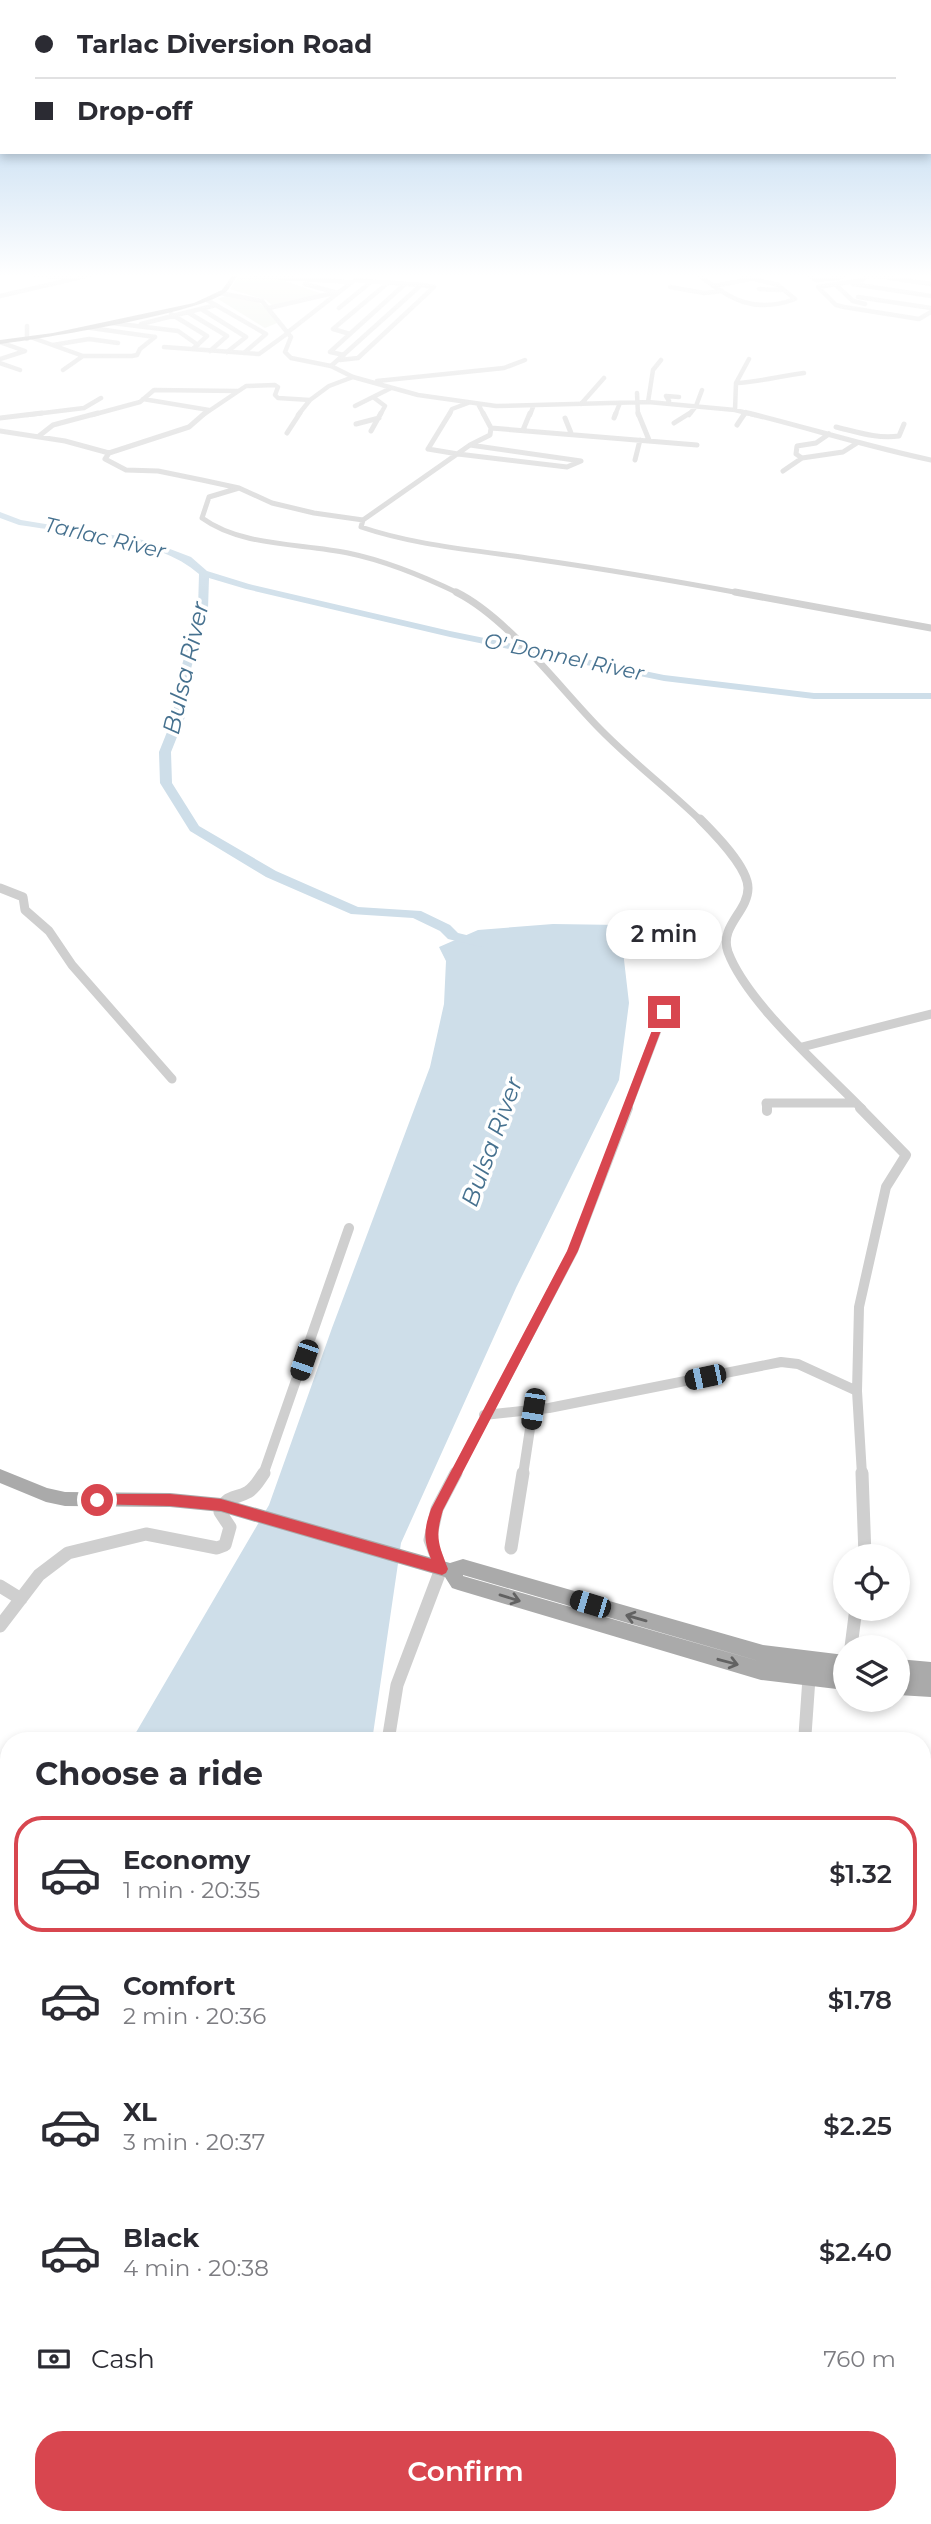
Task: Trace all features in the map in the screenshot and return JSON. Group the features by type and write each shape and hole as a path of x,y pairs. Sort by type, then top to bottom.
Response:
{"main road":[{"path":"0,1476 46,1495 65,1499 170,1500 229,1507 441,1568 458,1582 761,1671 808,1670 833,1666"},
{"path":"910,1669 931,1671"},
{"path":"808,1670 833,1677"},
{"path":"910,1687 931,1688"}],"street":[{"path":"39,436 53,425 143,399 153,391"},
{"path":"231,391 239,391"},
{"path":"0,430 39,436 109,453 124,451 189,427 209,410 239,391"},
{"path":"277,391 275,395 278,398 310,400"},
{"path":"287,433 290,424 310,400 323,391"},
{"path":"355,406 385,391"},
{"path":"401,391 475,403 533,407 648,402 697,405 746,412 857,443 931,460"},
{"path":"581,404 593,391"},
{"path":"648,402 650,391"},
{"path":"675,443 674,428 697,405 702,391"},
{"path":"734,410 735,391"},
{"path":"405,392 406,399"},
{"path":"637,393 638,416 649,440"},
{"path":"371,431 385,404 373,397"},
{"path":"669,403 666,397 679,397"},
{"path":"0,418 84,408 102,398"},
{"path":"143,399 209,410"},
{"path":"475,403 491,428 489,435 470,445 363,520 360,525 368,530 474,552 657,578 931,628"},
{"path":"470,445 581,461 567,467 428,449 452,409 475,403"},
{"path":"614,418 621,403"},
{"path":"523,430 533,407"},
{"path":"737,425 746,412"},
{"path":"356,424 379,418"},
{"path":"565,418 570,433"},
{"path":"836,427 877,437 896,437 904,424"},
{"path":"491,428 697,445"},
{"path":"802,458 796,454 796,447 816,443 846,429"},
{"path":"635,460 640,440"},
{"path":"783,471 802,458 839,453 857,443"},
{"path":"109,453 105,459 126,470 158,471 239,488 272,503 314,513 363,520"},
{"path":"839,453 845,459"},
{"path":"239,488 209,497 202,518 206,523 232,532 354,554 411,573 470,600 524,649 618,746 710,831 734,861 748,885 726,937 728,951 757,1000 906,1155 886,1186 860,1299 856,1391 865,1544"},
{"path":"0,888 23,898 25,910 49,931 72,965 172,1079"},
{"path":"389,1732 397,1685 441,1568 430,1540 433,1520 485,1415 573,1251 664,1012"},
{"path":"802,1047 931,1014"},
{"path":"767,1111 766,1103 856,1103"},
{"path":"0,1626 39,1575 68,1553 146,1534 221,1548 228,1541 231,1527 228,1518 220,1512 229,1507 227,1498 250,1491 264,1472 349,1228"},
{"path":"485,1415 533,1409 781,1362 798,1364 856,1391"},
{"path":"511,1548 533,1409"},
{"path":"0,1586 21,1599"},
{"path":"805,1732 808,1670"}],"water":[{"path":"553,924 620,925 629,1003 619,1080 516,1288 401,1543 373,1732 136,1732 269,1505 430,1067 444,1004 446,961 439,947 478,930"}],"waterway":[{"name":"Tarlac River","path":"0,515 19,522 146,543 188,559 204,573"},
{"name":"O' Donnel River","path":"204,573 246,586 450,634 664,678 814,696 931,696"},
{"name":"Bulsa River","path":"204,573 203,609 181,686 179,717 165,752 166,783 194,828 271,874 356,911 416,914 445,928 453,936 482,943"}],"route":[{"path":"97,1500 170,1500 221,1505 442,1569 430,1540 430,1530 437,1509 573,1251 664,1012"}]}
